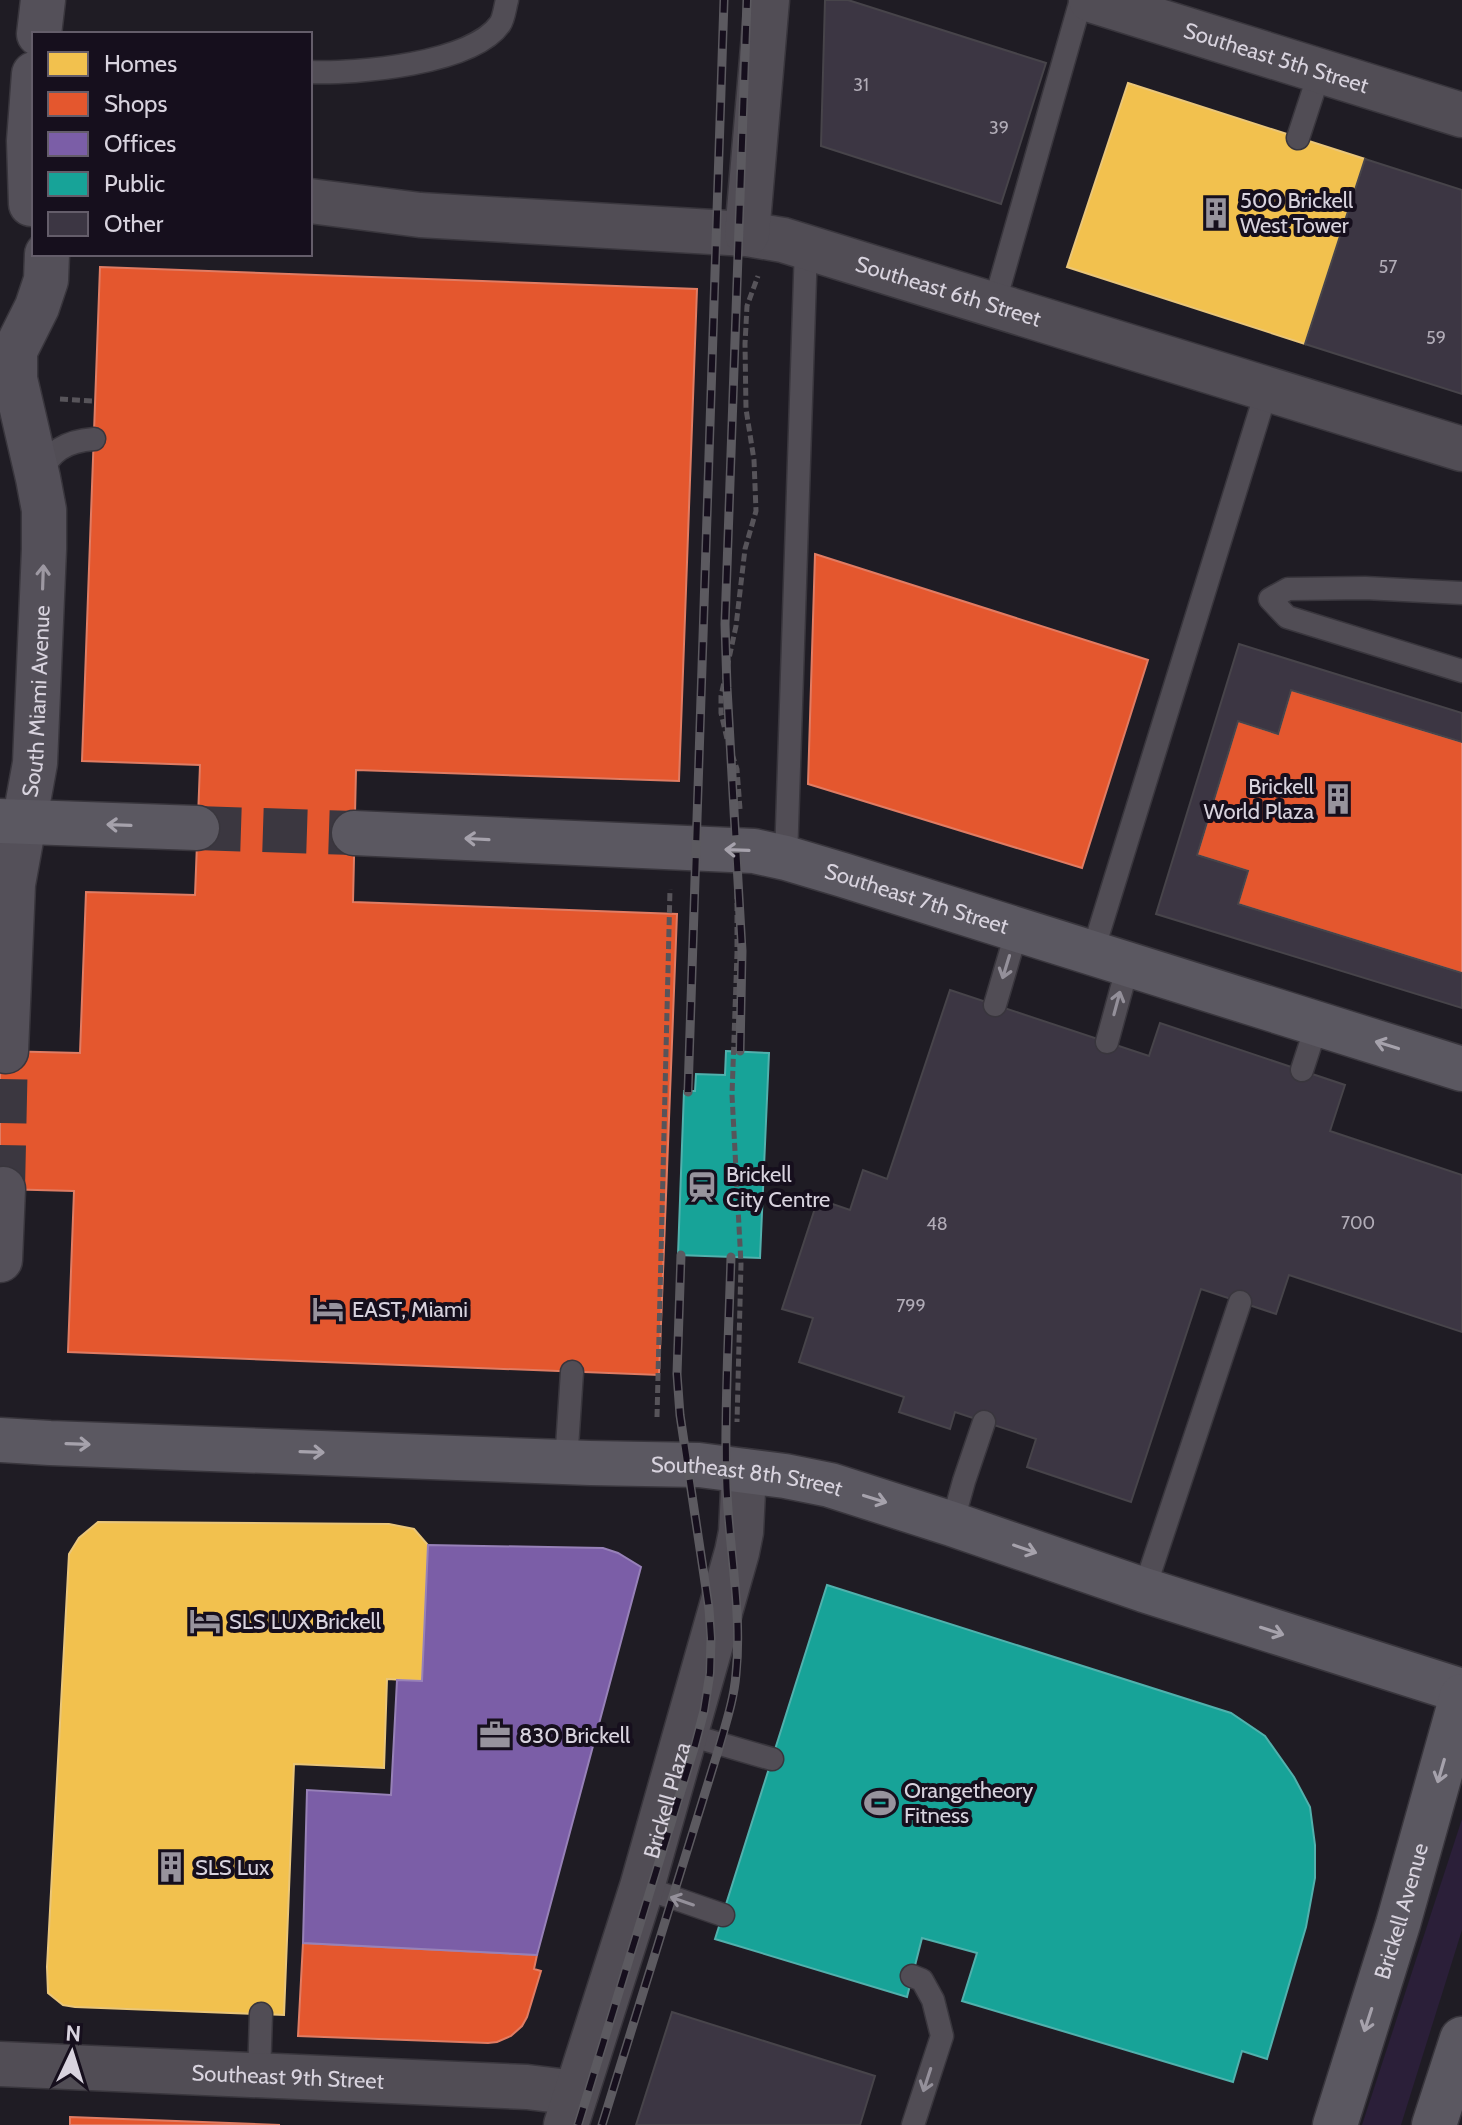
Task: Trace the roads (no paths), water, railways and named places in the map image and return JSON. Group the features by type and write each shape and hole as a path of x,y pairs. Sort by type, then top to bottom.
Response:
{"main road":[{"path":"39,32 44,0"},
{"path":"22,202 32,101"},
{"path":"7,353 37,307 50,257"},
{"name":"South Miami Avenue","path":"6,1051 13,822 35,763 44,549 44,510 38,478 7,353"},
{"path":"13,822 197,828"},
{"name":"Southeast 7th Street","path":"354,833 754,851 786,858 1462,1069"},
{"path":"0,1260 3,1189"},
{"name":"Southeast 8th Street","path":"0,1440 699,1465 785,1476 830,1485 952,1524 1462,1693"},
{"name":"Brickell Avenue","path":"1335,2125 1398,1924 1462,1693"},
{"path":"1434,2125 1462,2039"}],"street":[{"path":"44,0 49,32"},
{"path":"754,251 767,0"},
{"name":"Southeast 5th Street","path":"1091,0 1462,115"},
{"name":"Southeast 6th Street","path":"312,201 754,251 783,240 1462,449"},
{"name":"Southeast 6th Street","path":"312,220 420,215"},
{"name":"Brickell Plaza","path":"571,2109 642,1887 737,1552 744,1471"},
{"name":"Southeast 9th Street","path":"0,2064 527,2087 571,2109"}],"lane":[{"path":"312,72 332,73 409,64 456,52 484,39 501,23 507,0"},
{"path":"994,305 1081,0"},
{"path":"1298,138 1320,71"},
{"path":"786,858 806,247"},
{"path":"1107,1042 1110,959 1267,389"},
{"path":"38,478 45,461 63,446 94,439"},
{"path":"1462,593 1365,588 1288,589 1270,599 1287,617 1462,671"},
{"path":"995,1005 1017,930"},
{"path":"1302,1070 1317,1024"},
{"path":"1144,1590 1240,1302"},
{"path":"566,1462 572,1372"},
{"path":"952,1524 984,1422"},
{"path":"686,1734 772,1759"},
{"path":"642,1887 723,1915"},
{"path":"912,1976 922,1980 933,2000 942,2036 913,2125"},
{"path":"259,2076 261,2014"}],"tunnel":[{"path":"197,828 354,833"},
{"path":"3,1189 6,1051"}],"railway":[{"path":"688,1092 724,0"},
{"path":"740,1051 742,951 725,624 747,0"},
{"path":"578,2125 695,1745 710,1673 709,1609 680,1415 677,1374 681,1255"},
{"path":"602,2125 718,1751 735,1684 738,1648 736,1596 726,1466 731,1257"}],"place":[{"name":"500 Brickell West Tower","path":"1216,213"},
{"name":"Brickell World Plaza","path":"1338,799"},
{"name":"Brickell City Centre","path":"702,1187"},
{"name":"EAST, Miami","path":"328,1309"},
{"name":"SLS LUX Brickell","path":"205,1621"},
{"name":"830 Brickell","path":"495,1735"},
{"name":"Orangetheory Fitness","path":"880,1803"},
{"name":"SLS Lux","path":"171,1867"}]}
